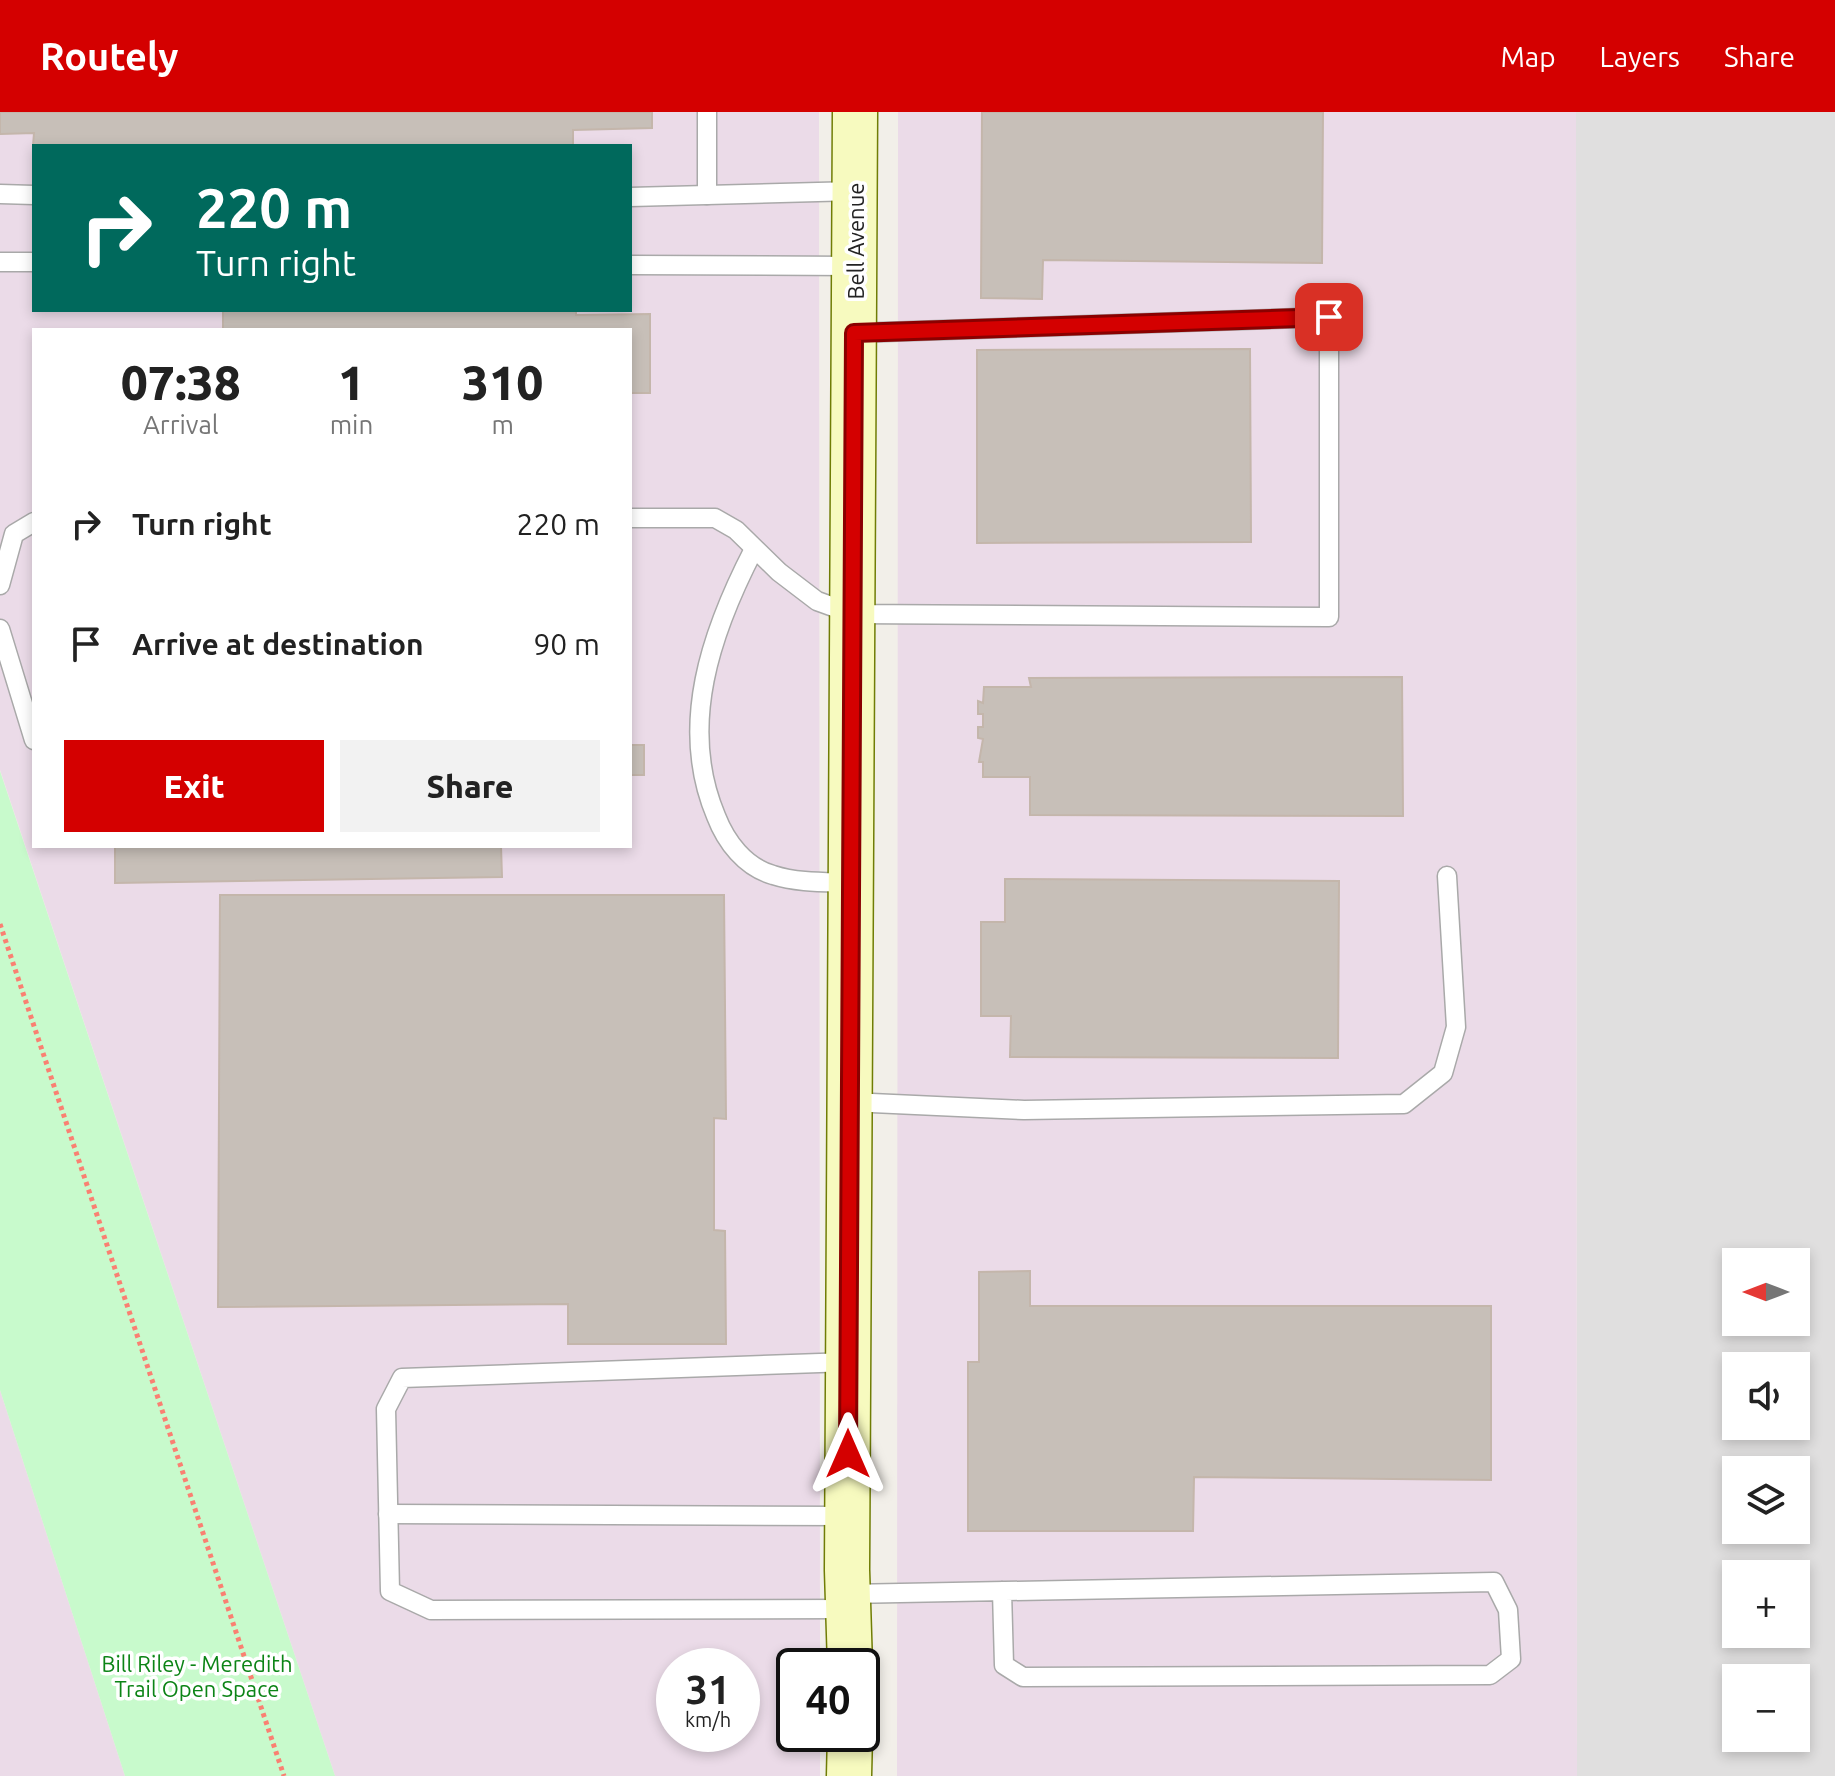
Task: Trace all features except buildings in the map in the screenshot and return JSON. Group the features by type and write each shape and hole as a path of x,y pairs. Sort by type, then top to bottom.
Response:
{"street":[{"name":"Bell Avenue","path":"849,1648 855,112"},
{"path":"849,1776 850,1752"}],"lane":[{"path":"707,112 707,195"},
{"path":"632,197 855,191"},
{"path":"0,194 32,195"},
{"path":"0,262 32,262"},
{"path":"632,265 855,266"},
{"path":"632,518 715,518 736,530 754,549 817,601 853,614 1329,617 1329,317 854,333"},
{"path":"0,585 14,534 32,523"},
{"path":"754,549 727,602 708,667 696,739 705,792 723,835 746,862 771,875 804,881 851,883"},
{"path":"0,629 32,733"},
{"path":"850,1102 1024,1110 1404,1104 1443,1073 1456,1027 1447,876"},
{"path":"849,1362 402,1378 386,1409 390,1591 431,1610 848,1602 1002,1591 1494,1582 1508,1610 1511,1659 1490,1675 1023,1677 1004,1665 1002,1591"},
{"path":"388,1514 848,1516"}],"path":[{"path":"0,924 284,1776"}],"shaded area":[{"path":"0,112 819,112 820,1648 776,1648 776,1752 820,1752 820,1776 335,1776 0,770"},
{"path":"898,112 1576,112 1577,1776 897,1776"},
{"path":"1576,112 1835,112 1835,1776 1577,1776"},
{"path":"0,1390 125,1776 0,1776"}],"green space":[{"name":"Bill Riley - Meredith Trail Open Space","path":"0,771 335,1776 125,1776 0,1390"}],"route":[{"path":"848,1454 854,333 1329,317"}]}
